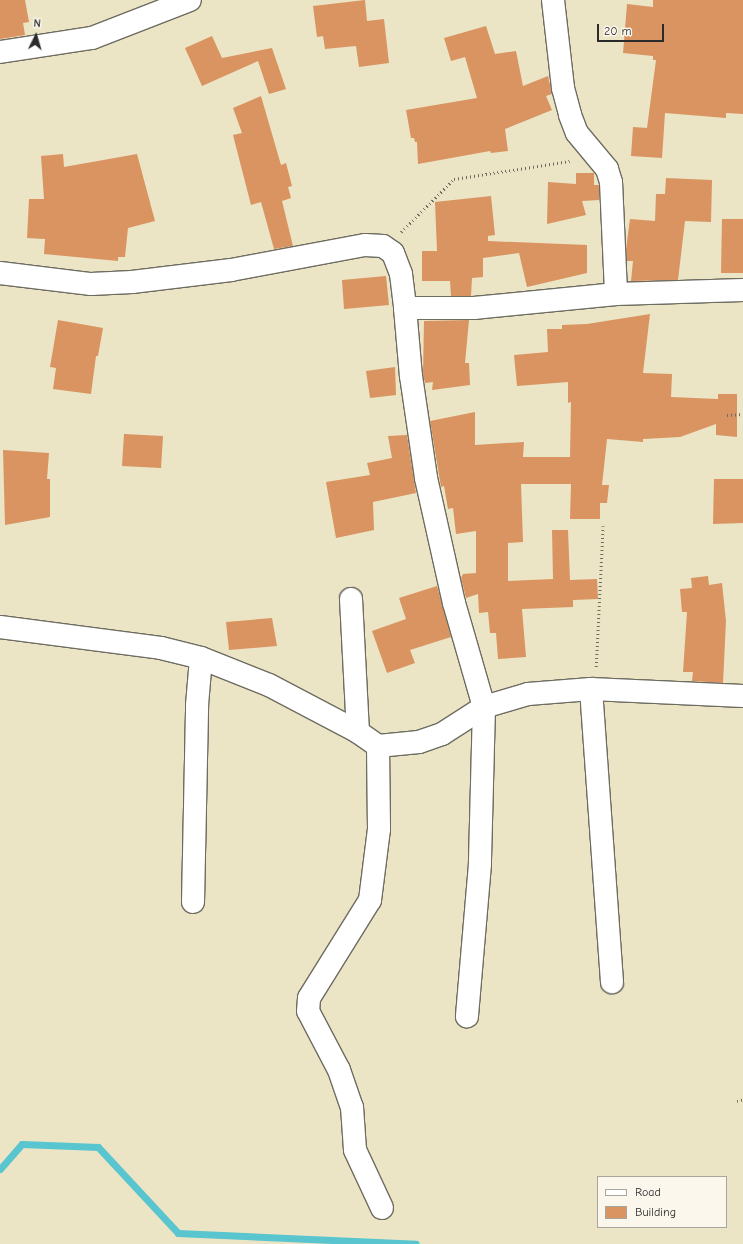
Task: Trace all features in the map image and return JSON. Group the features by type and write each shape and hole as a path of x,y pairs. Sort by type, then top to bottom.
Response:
{"street":[{"path":"0,52 92,38 190,0"},
{"path":"553,0 563,88 570,115 577,133 600,158 611,182 616,294"},
{"path":"0,273 91,284 132,282 231,270 342,248 383,246 393,253 401,274 411,376 428,486 454,603 484,707 480,864 467,1016"},
{"path":"405,308 474,308 616,294 743,290"},
{"path":"351,599 358,732"},
{"path":"0,627 161,648 201,658 269,685 358,732 378,746 402,746 442,734 484,707 528,694 593,689 743,696"},
{"path":"193,902 197,705 201,658"},
{"path":"593,689 612,982"},
{"path":"378,746 379,829 370,900 309,998 308,1011 339,1070 352,1107 355,1150 382,1208"}],"path":[{"path":"383,246 403,230 454,179 558,162 600,158"},
{"path":"727,415 743,414"},
{"path":"593,689 603,526"},
{"path":"737,1101 743,1099"}],"building":[{"path":"0,0 25,0 29,22 23,23 25,35 0,39"},
{"path":"365,0 367,21 384,19 389,63 359,67 356,46 325,49 323,36 317,37 313,6"},
{"path":"653,0 743,0 743,114 726,113 726,118 665,113 662,158 631,156 633,127 647,128 656,60 653,60 653,56 623,53 627,4 653,7"},
{"path":"486,26 495,54 516,51 523,86 548,76 552,94 546,96 552,110 505,129 508,151 491,153 490,151 418,164 417,142 415,142 414,138 411,138 406,110 477,98 465,57 451,61 444,38"},
{"path":"212,36 222,58 272,48 286,89 269,94 258,61 202,86 185,48"},
{"path":"261,96 281,165 286,163 292,186 288,187 291,198 282,201 293,246 274,249 261,202 251,205 233,135 242,133 233,108"},
{"path":"63,154 64,167 137,154 155,221 128,228 125,257 118,257 118,261 44,254 45,239 27,238 29,199 44,199 41,156"},
{"path":"576,173 594,173 594,185 599,185 599,200 582,201 586,215 547,224 548,182 576,184"},
{"path":"666,178 712,180 711,222 685,221 678,280 631,281 633,261 627,261 626,249 630,219 655,221 656,194 665,194"},
{"path":"491,196 495,235 488,236 488,241 587,245 587,273 527,287 519,253 483,258 483,277 472,278 471,296 451,296 450,281 422,281 422,251 437,251 435,202"},
{"path":"722,219 743,219 743,273 721,273"},
{"path":"386,276 389,305 344,309 342,280"},
{"path":"650,314 643,373 672,374 671,397 718,399 718,394 737,394 737,437 716,435 716,424 680,437 643,439 643,442 607,439 602,485 609,485 607,503 600,503 600,519 570,519 571,484 521,484 523,542 508,543 508,581 553,579 552,530 568,530 570,580 597,579 598,599 573,600 573,607 522,609 526,657 498,659 496,633 490,633 488,612 479,613 478,594 466,598 461,578 463,574 476,573 476,531 456,534 453,508 448,509 444,486 441,487 430,421 475,412 475,445 524,442 523,457 570,457 571,402 568,403 568,382 517,386 514,355 548,352 547,329 562,329 562,325 587,324"},
{"path":"58,320 103,328 98,356 96,356 91,394 53,389 56,368 50,367"},
{"path":"469,320 465,363 469,363 470,385 432,390 433,382 425,383 423,375 424,321"},
{"path":"395,367 396,395 370,398 366,371"},
{"path":"124,434 163,436 161,468 122,466"},
{"path":"407,435 416,493 373,502 374,530 336,538 326,482 370,475 367,463 392,458 388,436"},
{"path":"3,450 49,453 47,479 50,479 50,517 5,525"},
{"path":"714,479 743,479 743,523 713,524"},
{"path":"708,576 709,585 722,583 726,621 723,683 692,681 693,672 683,672 687,612 682,612 680,589 692,588 691,578"},
{"path":"437,586 451,637 410,650 415,663 387,673 372,631 406,619 399,598"},
{"path":"272,618 277,646 229,650 226,622"}],"waterway":[{"path":"0,1169 22,1144 98,1147 178,1233 416,1244"}]}
